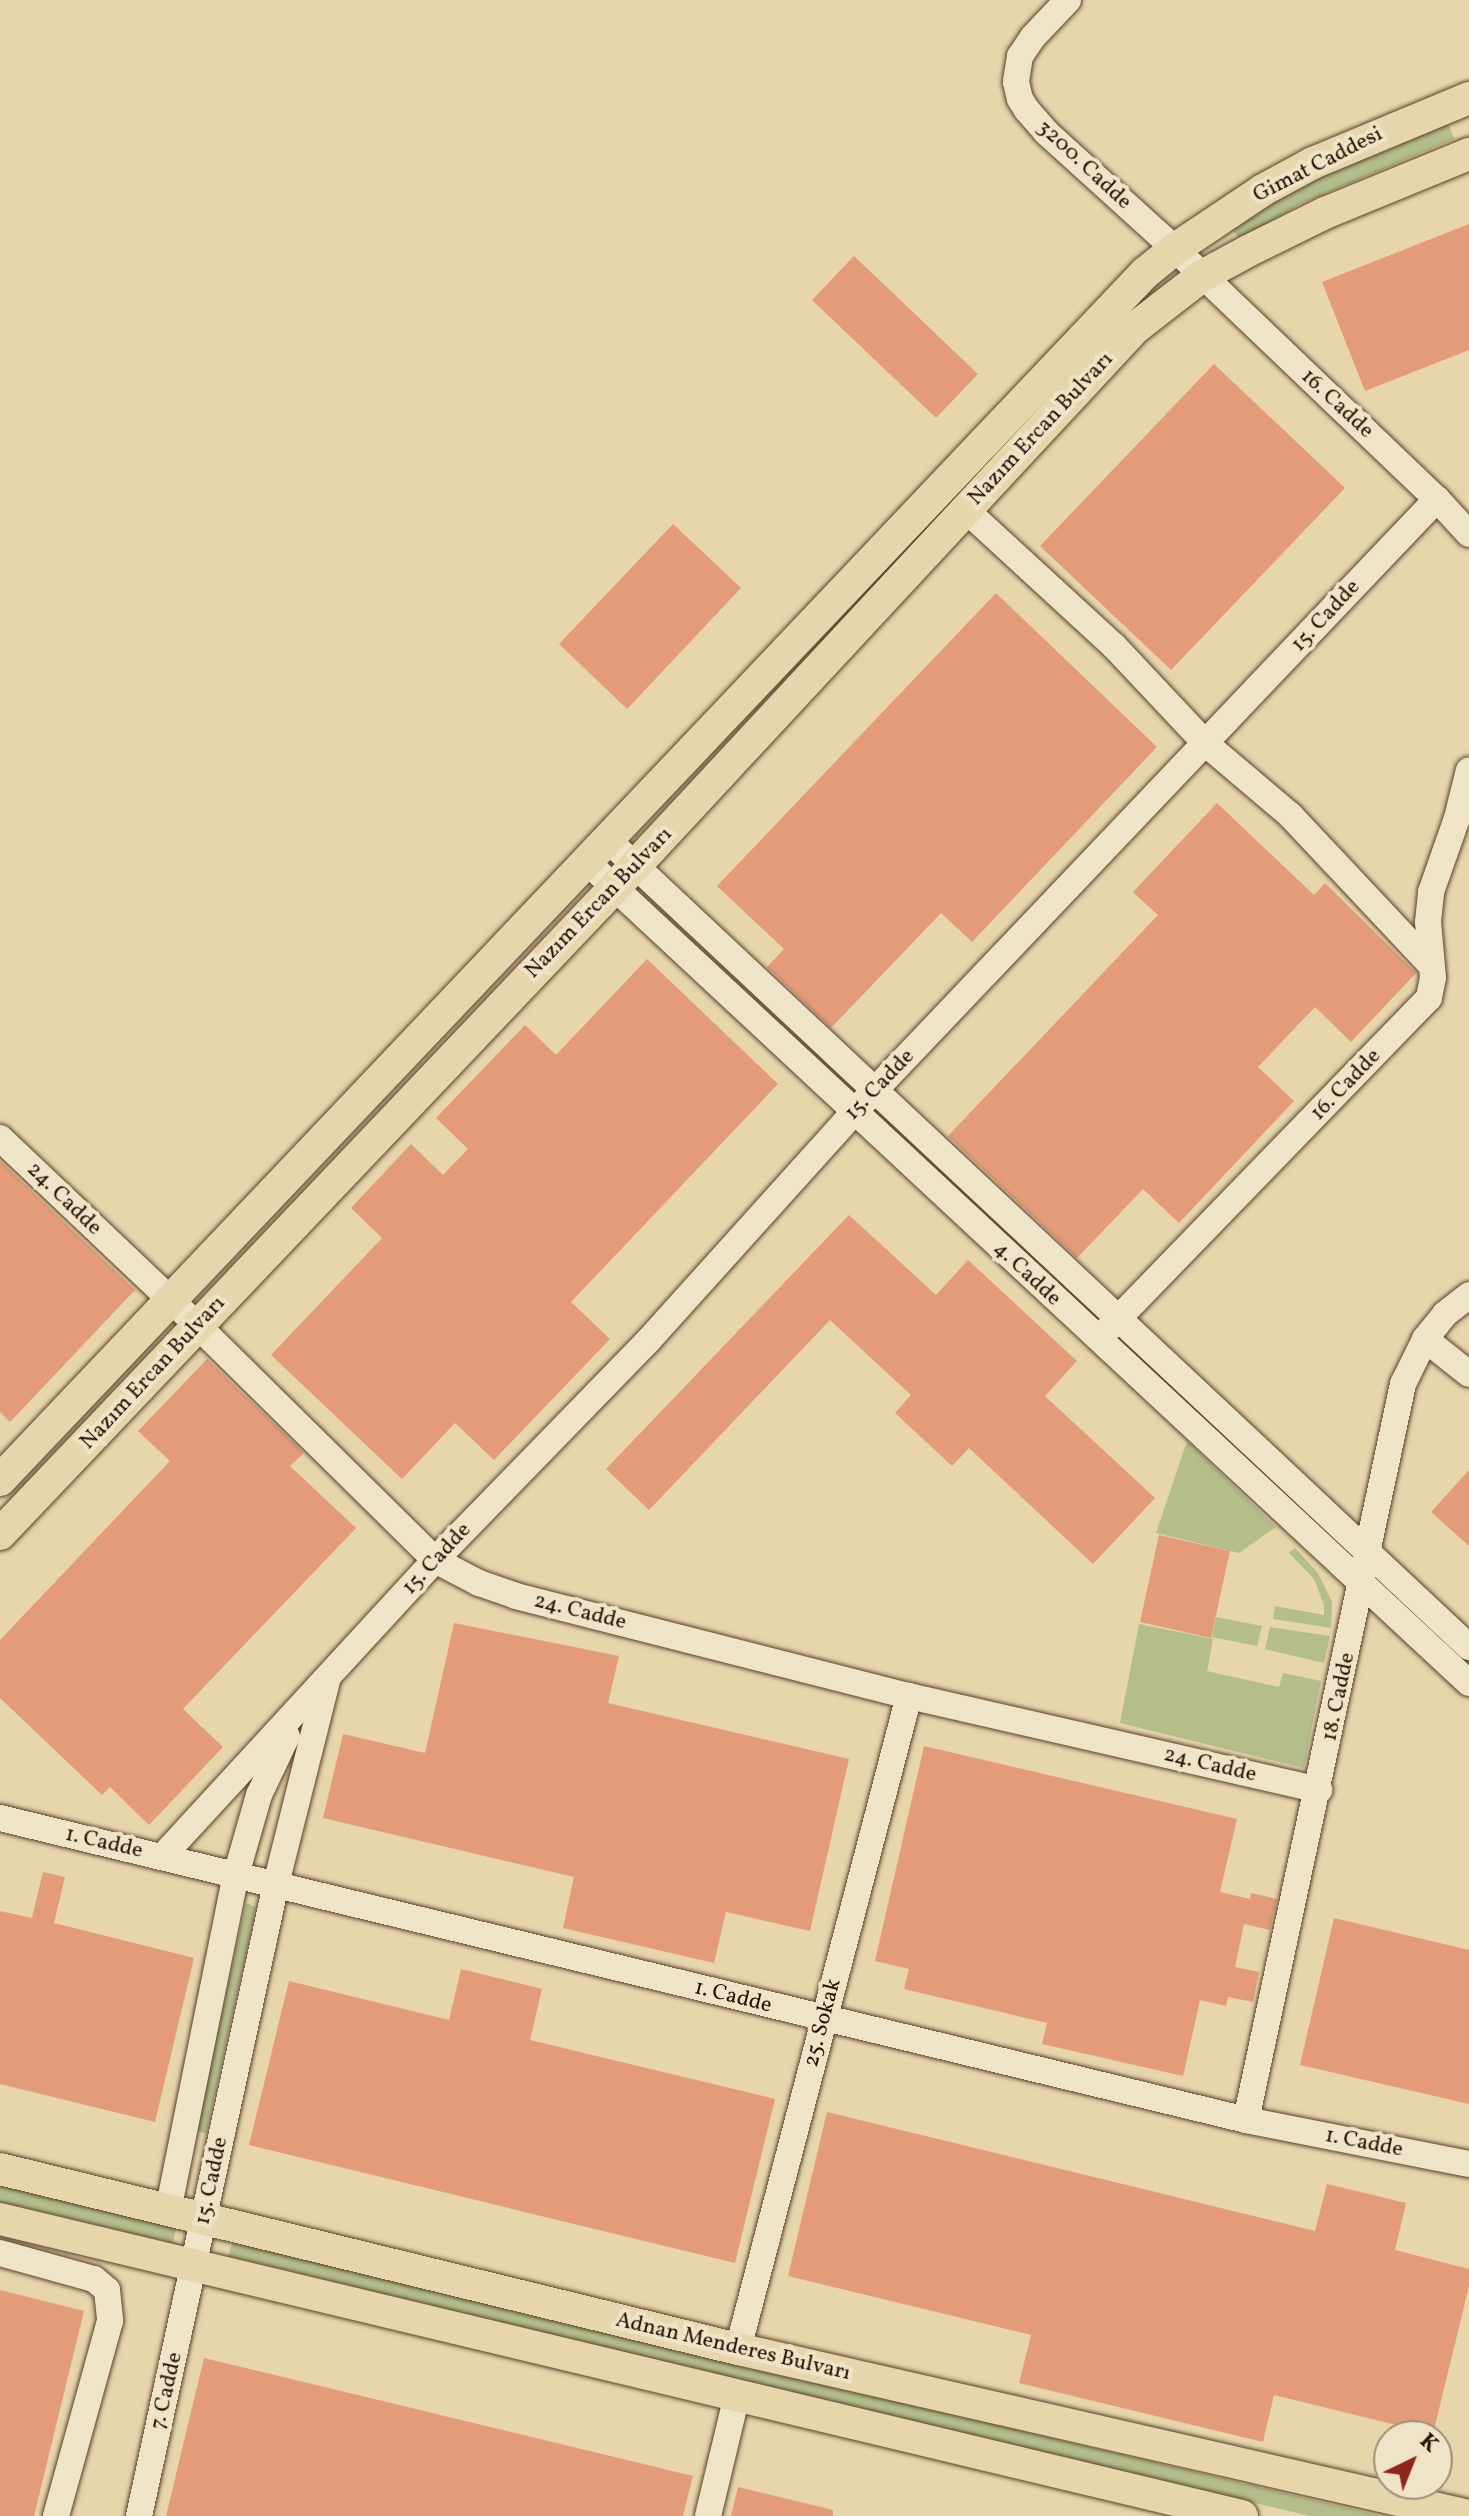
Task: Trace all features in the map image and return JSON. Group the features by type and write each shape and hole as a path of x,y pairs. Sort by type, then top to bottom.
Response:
{"main road":[{"name":"Gimat Caddesi","path":"1175,249 1263,190 1313,163 1469,98"},
{"name":"Gimat Caddesi","path":"1202,276 1325,213 1469,154"},
{"name":"Nazım Ercan Bulvarı","path":"0,1480 1123,296 1175,249"},
{"name":"Nazım Ercan Bulvarı","path":"0,1534 624,876 1135,328 1202,276"},
{"name":"Adnan Menderes Bulvarı","path":"0,2169 738,2349 1469,2516"},
{"name":"Adnan Menderes Bulvarı","path":"0,2219 1242,2516"}],"street":[{"name":"3200. Cadde","path":"1068,0 1033,37 1020,56 1016,82 1020,99 1046,132 1202,276"},
{"name":"16. Cadde","path":"1202,276 1437,499 1469,534"},
{"name":"15. Cadde","path":"162,1857 435,1560 648,1341 854,1112 1437,499"},
{"path":"966,510 1114,646 1205,743 1290,815 1432,966"},
{"name":"16. Cadde","path":"1097,1340 1424,1005 1432,991 1428,922 1431,892 1457,818 1469,770"},
{"name":"4. Cadde","path":"597,851 874,1091 1469,1647"},
{"name":"4. Cadde","path":"624,876 854,1112 1469,1683"},
{"name":"24. Cadde","path":"0,1138 197,1325 435,1560 479,1583 516,1596 909,1696 1319,1790"},
{"name":"18. Cadde","path":"1246,2120 1319,1790 1403,1384 1425,1339 1445,1314 1469,1295"},
{"path":"1425,1339 1469,1374"},
{"name":"15. Cadde","path":"168,2211 236,1875 271,1764 327,1677"},
{"name":"15. Cadde","path":"195,2265 276,1884 327,1677"},
{"name":"25. Sokak","path":"738,2349 909,1696"},
{"name":"1. Cadde","path":"0,1818 1246,2120 1469,2164"},
{"path":"0,2253 94,2279 107,2290 110,2321 56,2516"},
{"name":"7. Cadde","path":"139,2516 195,2265"},
{"path":"708,2516 737,2395"}],"green space":[{"path":"1448,124 1454,139 1300,204 1241,240 1231,228 1290,189"},
{"path":"1187,1441 1276,1527 1239,1553 1156,1533"},
{"path":"1295,1548 1318,1573 1332,1602 1331,1628 1273,1619 1275,1606 1324,1615 1324,1605 1314,1579 1289,1553"},
{"path":"1216,1617 1262,1626 1257,1646 1212,1637"},
{"path":"1139,1624 1213,1639 1207,1671 1279,1687 1283,1673 1321,1681 1304,1768 1120,1723"},
{"path":"1270,1627 1330,1636 1324,1663 1265,1649"},
{"path":"246,1903 256,1907 206,2134 196,2130"},
{"path":"0,2185 176,2227 173,2243 0,2202"},
{"path":"233,2242 1381,2516 1310,2516 725,2377 228,2256"}],"building":[{"path":"1469,224 1469,350 1365,391 1322,282"},
{"path":"854,256 978,374 936,418 812,300"},
{"path":"1214,364 1345,488 1171,670 1040,546"},
{"path":"673,524 741,588 627,709 559,644"},
{"path":"996,593 1157,747 972,942 941,913 831,1028 767,967 784,949 717,886"},
{"path":"1217,803 1314,895 1325,883 1416,973 1351,1042 1315,1007 1258,1067 1294,1101 1179,1223 1143,1189 1077,1258 948,1136 1158,915 1133,892"},
{"path":"647,959 778,1084 571,1302 610,1339 494,1460 455,1423 402,1479 271,1355 382,1238 351,1208 411,1144 443,1175 468,1149 436,1118 525,1025 556,1055"},
{"path":"0,1161 135,1290 10,1422 0,1412"},
{"path":"849,1215 936,1295 968,1260 1077,1361 1045,1396 1155,1498 1093,1564 969,1448 952,1466 895,1413 911,1395 830,1320 649,1510 606,1469"},
{"path":"207,1359 304,1453 290,1466 356,1528 183,1709 223,1747 149,1825 110,1787 102,1795 0,1698 0,1640 170,1461 138,1431"},
{"path":"1469,1470 1469,1546 1431,1512"},
{"path":"1159,1535 1230,1551 1211,1638 1140,1622"},
{"path":"454,1623 619,1656 608,1703 849,1759 810,1931 726,1912 714,1963 563,1928 574,1877 323,1818 343,1734 425,1753"},
{"path":"924,1746 1237,1819 1220,1892 1250,1899 1251,1893 1277,1899 1270,1930 1244,1924 1235,1967 1259,1972 1253,2002 1228,1997 1226,2006 1200,2000 1183,2076 1042,2044 1047,2023 904,1989 909,1969 875,1961"},
{"path":"43,1872 65,1877 54,1923 194,1958 155,2122 0,2084 0,1911 32,1918"},
{"path":"1334,1918 1469,1950 1469,2104 1300,2065"},
{"path":"461,1969 542,1989 530,2040 775,2099 735,2263 249,2145 289,1981 449,2020"},
{"path":"827,2112 1315,2231 1327,2184 1406,2203 1395,2250 1469,2269 1469,2286 1436,2420 1376,2420 1274,2395 1263,2442 1019,2383 1031,2335 788,2276"},
{"path":"0,2290 84,2311 34,2516 0,2516"},
{"path":"204,2358 693,2476 683,2516 166,2516"},
{"path":"738,2487 833,2510 833,2516 731,2516"}]}
